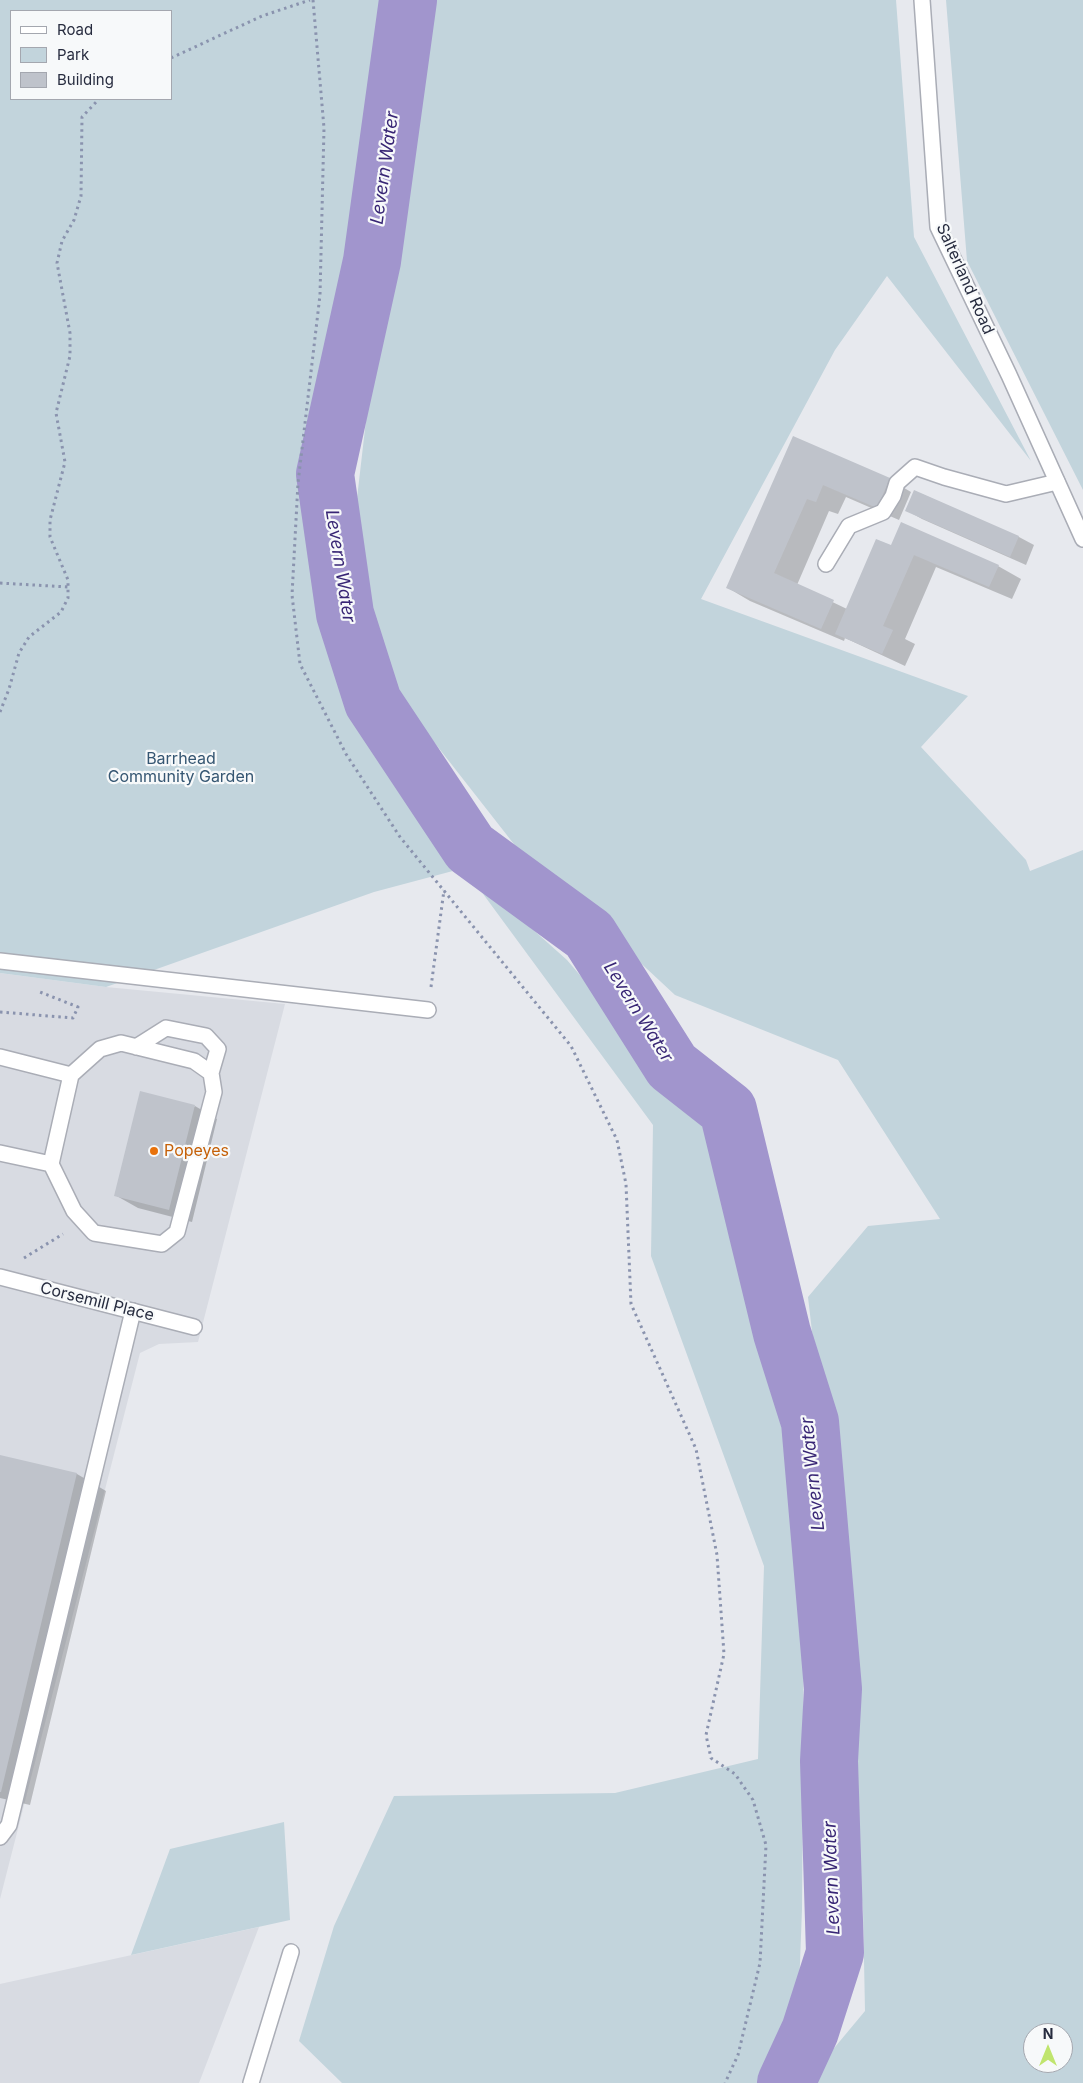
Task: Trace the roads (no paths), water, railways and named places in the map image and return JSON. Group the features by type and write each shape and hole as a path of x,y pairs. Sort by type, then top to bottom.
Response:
{"street":[{"name":"Salterland Road","path":"922,0 938,227 1083,539"},
{"path":"826,564 849,526 883,512 893,496 897,483 915,467 1006,494 1057,482"},
{"path":"0,961 428,1010"},
{"path":"136,1047 166,1028 206,1036 218,1049 211,1073 214,1092 177,1232 162,1244 94,1233 74,1211 52,1164 71,1075 100,1049 120,1043 136,1047 194,1061 211,1073"},
{"path":"0,1058 71,1075"},
{"path":"0,1152 52,1164"},
{"name":"Corsemill Place","path":"0,1277 194,1327"},
{"path":"0,1837 9,1825 133,1311"},
{"path":"251,2083 291,1952"}],"waterway":[{"name":"Levern Water","path":"408,0 372,261 325,474 345,614 373,702 470,848 589,935 672,1066 728,1110 782,1333 810,1422 833,1689 829,1761 835,1953 810,2031 786,2083"}],"place":[{"name":"Popeyes","path":"154,1151"}],"park label":[{"name":"Barrhead Community Garden","path":"181,768"}]}
